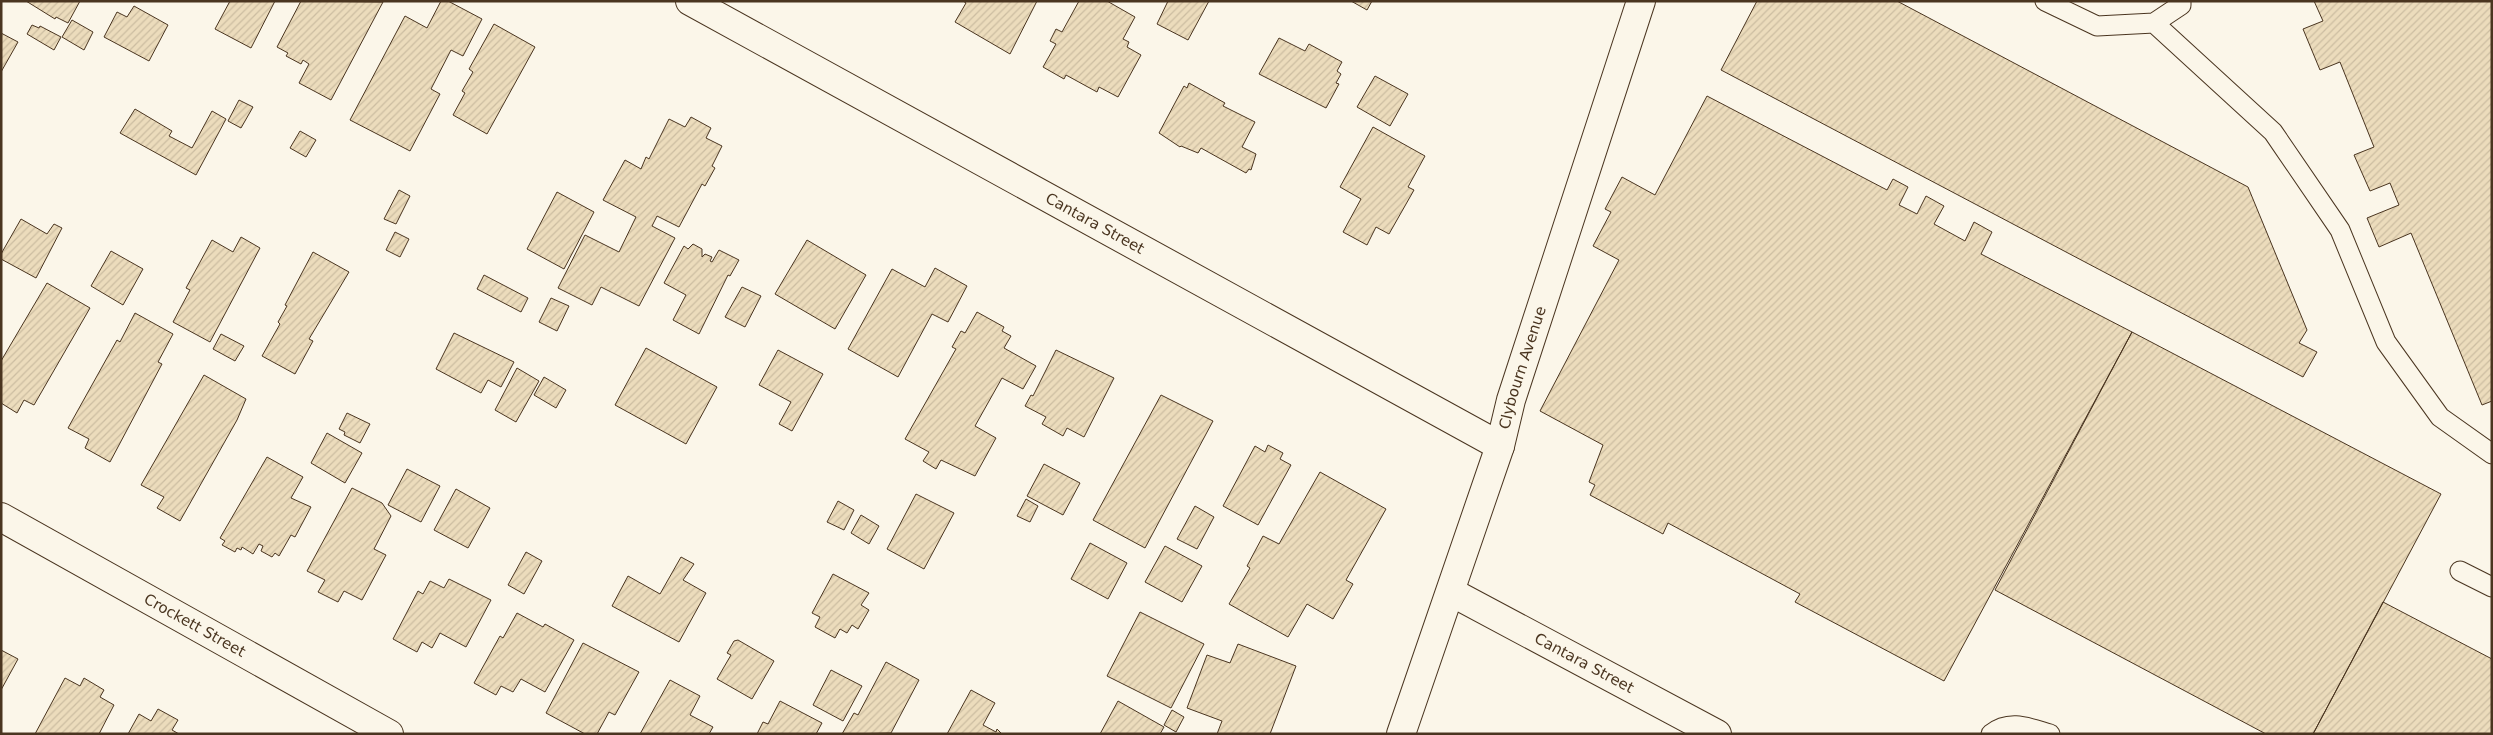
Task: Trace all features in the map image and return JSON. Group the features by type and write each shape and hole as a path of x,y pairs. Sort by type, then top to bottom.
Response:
{"street":[{"name":"Cantara Street","path":"690,1 1500,446"},
{"name":"Clybourn Avenue","path":"1401,734 1500,446 1511,400 1633,4"},
{"name":"Crockett Street","path":"1,517 389,734"},
{"name":"Cantara Street","path":"1451,592 1717,734"}],"lane":[{"path":"2045,1 2097,26 2154,24 2181,5 2181,1"},
{"path":"2154,24 2272,132 2340,230 2386,342 2440,417 2492,454"},
{"path":"2460,571 2492,587"},
{"path":"1991,734 2016,724 2050,734"}],"building":[{"path":"26,1 80,1 68,23 56,17 55,19"},
{"path":"230,1 275,1 251,48 215,29"},
{"path":"301,1 383,2 331,100 299,83 309,64 303,60 301,64 286,56 288,53 277,47"},
{"path":"441,1 448,1 482,19 463,56 451,50 431,89 440,94 410,151 350,120 405,16 427,28"},
{"path":"963,1 1037,1 1010,54 955,22 966,3"},
{"path":"1079,1 1107,1 1135,17 1123,39 1129,42 1127,47 1141,55 1118,97 1099,87 1097,92 1066,75 1064,79 1043,67 1056,44 1050,41 1056,29 1062,32"},
{"path":"1168,1 1209,1 1188,40 1157,24"},
{"path":"1351,1 1372,1 1367,10"},
{"path":"1757,1 1897,1 2248,187 2307,330 2299,343 2317,352 2303,377 1721,70"},
{"path":"2314,1 2492,1 2492,401 2482,405 2411,233 2379,247 2367,218 2399,205 2390,183 2370,191 2354,155 2374,147 2340,62 2320,70 2303,29 2323,21"},
{"path":"134,6 168,25 149,61 104,37 117,12 127,17"},
{"path":"72,20 93,32 84,50 62,37"},
{"path":"494,24 535,47 487,134 453,115 465,93 462,91 473,72 469,69"},
{"path":"32,25 39,28 40,26 61,37 54,50 27,34"},
{"path":"1,33 18,42 1,72"},
{"path":"1279,38 1305,51 1309,44 1342,62 1337,71 1341,74 1336,83 1339,84 1326,108 1259,74"},
{"path":"1375,76 1408,94 1390,126 1357,107"},
{"path":"1189,83 1225,103 1223,106 1255,122 1242,147 1256,154 1251,170 1249,169 1246,173 1201,148 1198,153 1180,147 1159,133 1184,86 1187,88"},
{"path":"1707,96 1887,190 1893,179 1908,187 1899,205 1917,214 1926,196 1944,206 1934,224 1965,241 1974,222 1992,232 1981,254 2132,332 1944,681 1795,602 1800,594 1668,523 1663,534 1590,495 1595,485 1589,482 1603,445 1540,411 1619,260 1593,246 1611,212 1605,209 1622,177 1655,195"},
{"path":"239,100 253,107 241,128 228,121"},
{"path":"135,109 172,131 169,136 192,148 212,111 226,119 196,175 120,133"},
{"path":"691,117 711,128 706,138 722,146 712,166 715,168 705,186 702,184 679,227 657,216 652,226 675,238 639,306 601,287 592,305 558,288 585,235 619,252 636,217 603,200 625,160 641,169 646,157 649,159 669,119 685,127"},
{"path":"1373,127 1425,156 1408,187 1414,190 1389,234 1376,227 1367,245 1343,232 1361,199 1340,187"},
{"path":"300,131 316,140 306,157 290,148"},
{"path":"399,190 410,196 396,224 384,219"},
{"path":"557,192 594,212 564,269 527,249"},
{"path":"21,219 47,234 54,224 62,228 36,278 1,259 1,254"},
{"path":"395,232 409,239 400,257 386,250"},
{"path":"241,237 260,248 210,342 173,322 190,290 186,288 212,240 233,252"},
{"path":"807,240 866,275 835,329 775,294"},
{"path":"693,244 702,249 702,257 705,254 712,257 710,261 712,262 719,250 739,260 730,276 728,275 699,334 673,320 686,295 664,283 684,246 688,249"},
{"path":"111,251 143,269 123,305 91,286"},
{"path":"313,252 349,272 309,339 313,341 295,374 262,356 280,324 278,322 287,306 285,305"},
{"path":"935,268 967,286 948,322 932,314 898,377 848,349 892,269 925,287"},
{"path":"484,275 528,298 521,312 477,289"},
{"path":"47,283 90,308 34,405 24,400 17,413 1,403 1,361"},
{"path":"742,287 761,296 745,327 725,317"},
{"path":"551,298 569,306 557,331 539,322"},
{"path":"977,312 1004,327 1002,331 1011,336 1004,348 1036,366 1023,389 1002,378 975,426 996,438 975,476 941,460 936,469 923,461 929,452 905,439 956,349 952,347 961,331 965,333"},
{"path":"135,313 173,334 158,362 162,364 110,462 85,448 89,439 68,428 117,340 120,342"},
{"path":"2132,332 2441,494 2313,734 2266,734 1995,590"},
{"path":"454,333 514,362 501,387 488,380 481,393 436,369"},
{"path":"221,334 244,346 235,361 213,349"},
{"path":"646,348 717,387 686,444 615,405"},
{"path":"778,350 823,374 792,431 779,424 791,402 759,385"},
{"path":"1056,350 1114,378 1084,437 1067,428 1063,436 1042,424 1046,417 1025,406 1031,395 1033,396"},
{"path":"517,368 539,381 516,422 495,410"},
{"path":"204,375 246,399 237,420 180,521 157,508 164,497 141,485"},
{"path":"544,377 566,390 556,408 534,395"},
{"path":"1161,395 1213,421 1145,548 1093,520"},
{"path":"347,413 370,424 360,443 344,435 345,432 339,429"},
{"path":"327,433 362,453 345,483 311,463"},
{"path":"1268,445 1283,453 1280,459 1291,465 1258,525 1223,506 1255,446 1265,452"},
{"path":"267,457 303,477 291,498 311,507 295,537 291,535 279,556 275,553 272,557 261,551 263,546 259,544 253,554 242,547 241,550 237,548 235,552 222,545 225,541 220,538"},
{"path":"1044,464 1080,483 1063,515 1027,496"},
{"path":"407,469 440,486 421,522 388,505"},
{"path":"1320,472 1386,509 1346,580 1353,584 1333,619 1307,604 1288,637 1229,604 1250,568 1247,566 1263,536 1279,544"},
{"path":"352,488 382,503 391,516 374,549 386,555 362,600 344,591 338,602 318,592 325,580 307,571"},
{"path":"456,489 490,508 468,548 434,530"},
{"path":"916,494 954,513 924,569 887,549"},
{"path":"1026,499 1038,506 1030,522 1017,516"},
{"path":"838,501 854,510 844,530 827,522"},
{"path":"1195,506 1214,517 1197,549 1177,539"},
{"path":"861,515 879,526 869,544 851,533"},
{"path":"1090,543 1127,563 1108,599 1071,579"},
{"path":"1165,546 1202,566 1182,602 1145,582"},
{"path":"526,552 542,561 524,594 508,585"},
{"path":"681,557 694,564 683,580 706,593 679,642 612,606 628,576 660,594"},
{"path":"833,574 869,593 861,605 869,610 858,629 852,625 847,633 840,629 835,638 815,627 820,617 812,613"},
{"path":"449,579 491,600 466,647 440,633 432,648 422,642 417,652 393,639 418,591 423,594 430,581 444,588"},
{"path":"2383,602 2492,659 2492,734 2313,734"},
{"path":"1140,612 1204,644 1171,708 1107,676"},
{"path":"517,613 543,627 545,624 574,640 545,692 521,679 513,692 501,686 496,695 474,683 500,636 503,638"},
{"path":"738,640 774,661 752,699 717,679 731,655 727,653 734,641"},
{"path":"583,643 639,672 615,715 609,712 597,734 585,734 546,713"},
{"path":"1238,644 1296,666 1270,734 1217,734 1222,721 1187,708 1207,655 1230,663"},
{"path":"1,650 18,659 1,690"},
{"path":"886,662 919,680 891,733 842,734 854,713 858,715"},
{"path":"831,670 862,686 843,721 813,705"},
{"path":"65,678 80,686 84,678 104,690 100,697 114,705 99,734 35,734"},
{"path":"670,680 700,696 690,715 713,727 709,734 640,734"},
{"path":"971,690 995,703 983,725 996,732 997,729 1002,734 947,734"},
{"path":"780,701 822,723 816,734 757,734 763,722 768,724"},
{"path":"1118,701 1164,727 1160,734 1100,734"},
{"path":"158,709 178,720 172,730 179,734 128,734 139,714 151,721"},
{"path":"1172,710 1184,717 1176,732 1164,725"}]}
